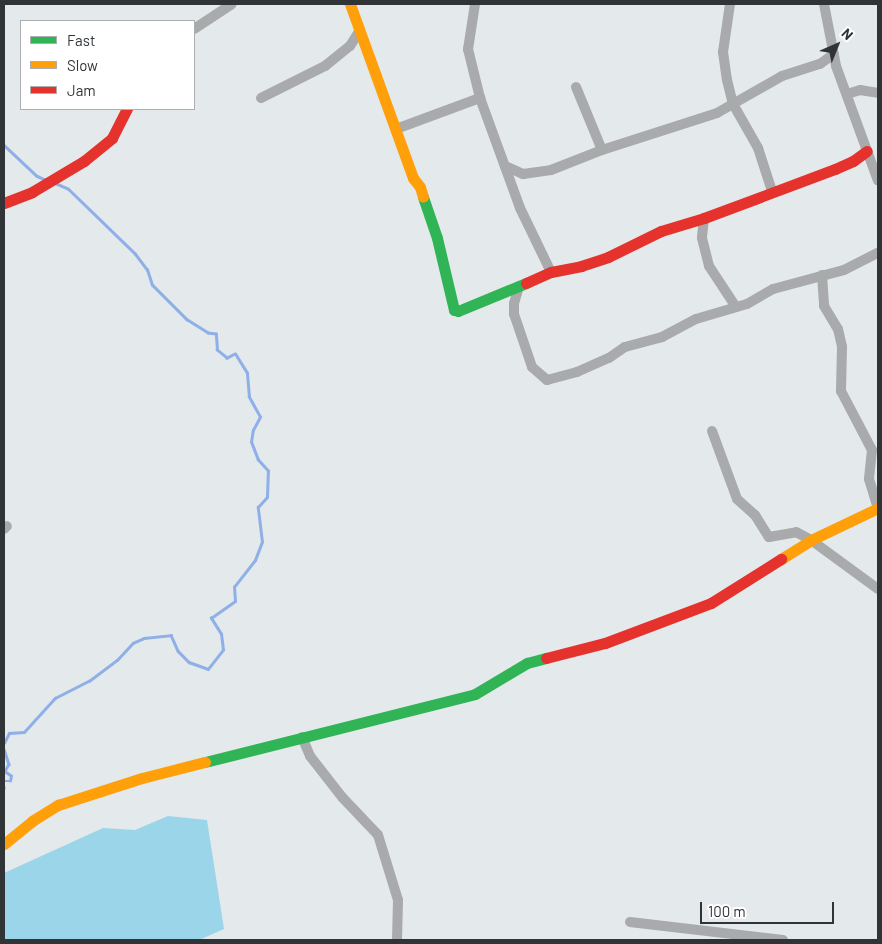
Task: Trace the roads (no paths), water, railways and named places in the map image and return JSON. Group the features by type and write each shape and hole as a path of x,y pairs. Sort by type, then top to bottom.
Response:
{"street":[{"path":"195,28 232,4"},
{"path":"350,4 437,238 454,310 458,311 551,272 599,261 660,232 704,218 835,169 853,161 868,151"},
{"path":"475,4 468,49 480,98 520,208 551,272"},
{"path":"730,4 723,52 733,104 758,148 772,191"},
{"path":"824,4 834,54 878,180"},
{"path":"261,98 325,66 350,46 360,30"},
{"path":"505,166 515,172 534,174 551,170 602,150 717,113 782,76 820,64 834,54"},
{"path":"576,87 602,150"},
{"path":"847,94 860,90 878,94"},
{"path":"396,129 480,98"},
{"path":"4,203 32,192 84,161 112,138 126,110"},
{"path":"704,218 702,238 707,259 716,280 736,307"},
{"path":"519,286 514,303 516,323 532,367 547,380 577,372 609,358 625,347 662,337 685,324 747,304 773,289 844,270 878,253"},
{"path":"4,844 32,821 58,805 142,778 388,714 462,699 475,694 527,663 592,647 711,603 811,540 878,508 869,479 872,450 842,391 842,347 838,329 824,306 822,275"},
{"path":"712,431 737,499 755,515 769,537 789,531 796,532 811,540 878,589"},
{"path":"302,737 310,756 342,797 378,835 398,900 397,940"},
{"path":"630,922 783,940"}],"waterway":[{"path":"4,145 37,176 44,179"},
{"path":"4,743 9,733 24,732 55,698 89,681 117,660 133,643 144,638 171,635 178,651 189,662 208,669 223,650 221,634 211,618 235,601 234,587 255,560 262,542 258,507 267,497 268,471 258,460 251,442 253,430 260,417 249,397 247,373 235,354 227,358 217,350 216,334 208,333 187,320 152,285 147,270 135,254 68,189 56,184"},
{"path":"4,749 9,764 4,773"},
{"path":"4,781 10,781 11,776 5,772"}]}
